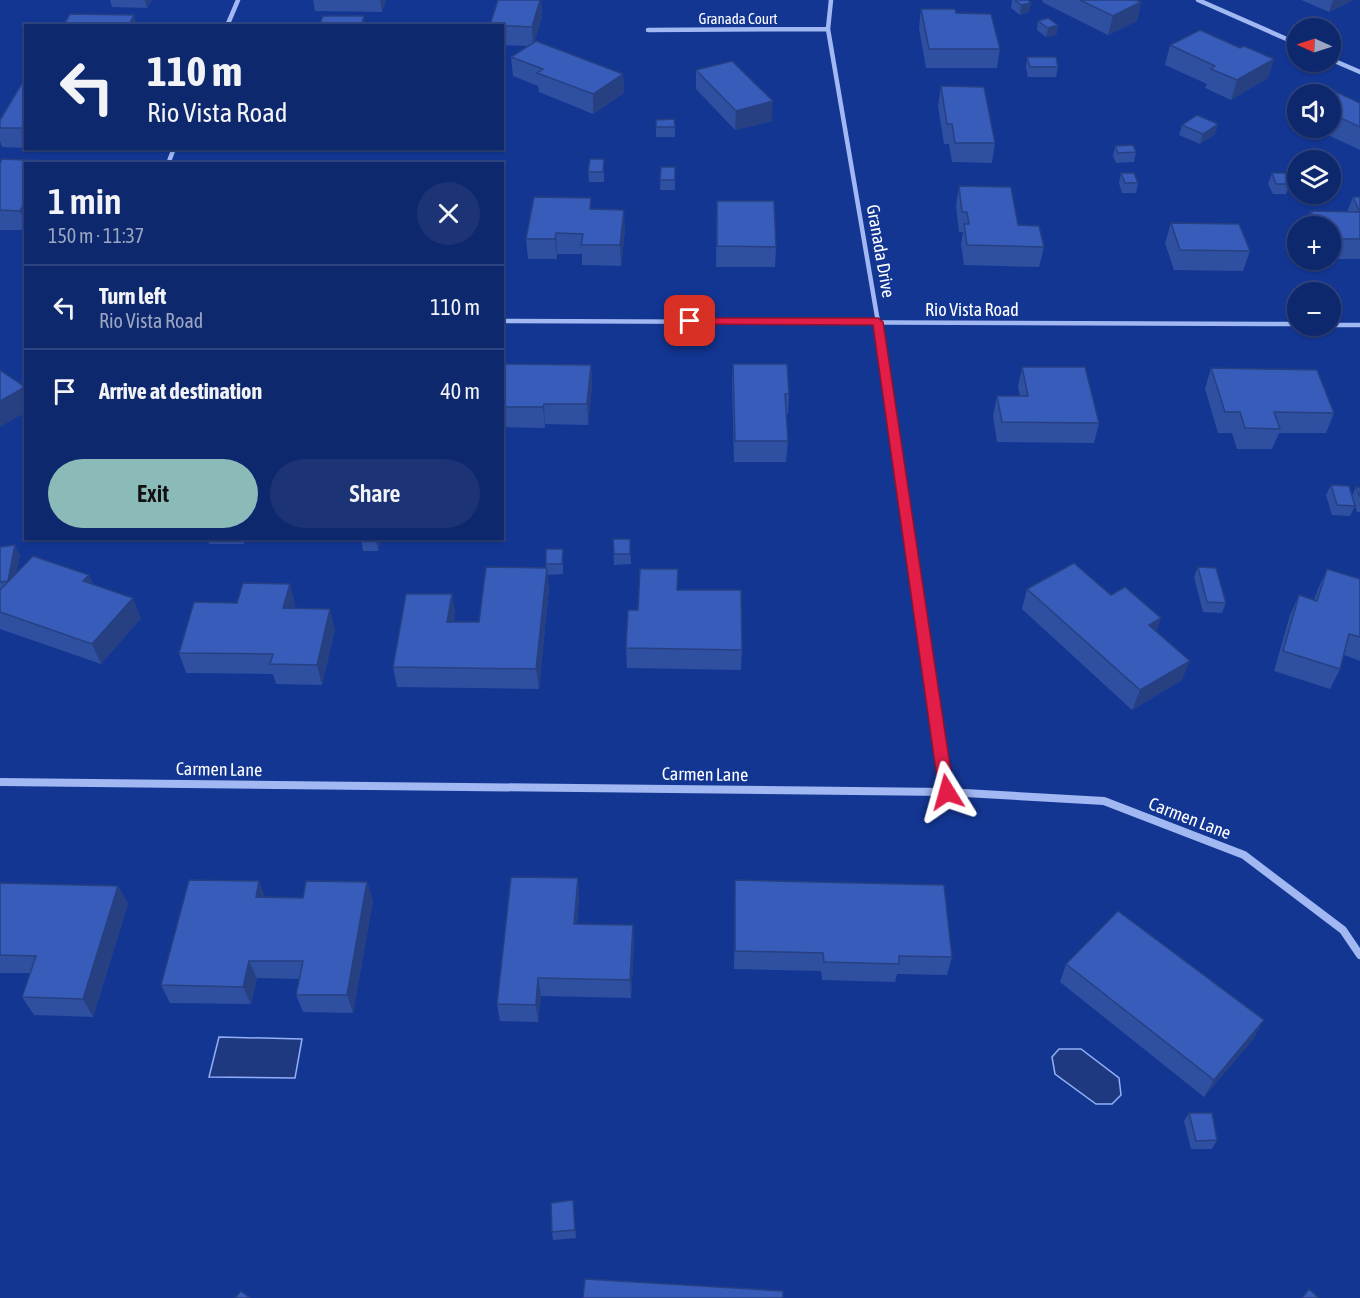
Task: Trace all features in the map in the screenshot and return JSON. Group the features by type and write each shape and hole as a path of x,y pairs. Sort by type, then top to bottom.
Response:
{"street":[{"path":"228,24 238,0"},
{"name":"Granada Drive","path":"831,0 828,29 878,322 947,792"},
{"path":"1198,0 1287,39"},
{"name":"Granada Court","path":"648,30 828,29"},
{"path":"1341,64 1360,72"},
{"name":"Rio Vista Road","path":"504,321 1287,324"},
{"path":"1341,325 1360,325"},
{"name":"Carmen Lane","path":"0,782 947,792 1104,801 1244,855 1343,930 1360,955"}],"water":[{"path":"219,1037 302,1039 295,1078 209,1077"},
{"path":"1059,1049 1081,1049 1119,1078 1121,1095 1112,1104 1096,1104 1055,1074 1052,1057"}],"building":[{"path":"498,0 540,0 532,27 490,24"},
{"path":"1015,0 1028,0 1031,3 1021,5"},
{"path":"1080,0 1136,0 1141,2 1113,16"},
{"path":"921,9 955,9 956,13 991,14 1000,49 929,49"},
{"path":"70,14 134,15 129,24 64,24"},
{"path":"323,16 364,16 362,24 320,24"},
{"path":"1048,18 1058,25 1048,28 1038,21"},
{"path":"1200,30 1240,48 1244,46 1274,59 1237,80 1211,69 1215,66 1170,45"},
{"path":"536,41 623,74 593,94 537,73 543,69 511,57"},
{"path":"1027,57 1056,57 1058,67 1030,67"},
{"path":"732,61 773,101 736,111 696,70"},
{"path":"24,80 24,128 0,128 0,120"},
{"path":"941,86 984,87 995,143 955,143 952,124 947,124"},
{"path":"1341,94 1360,103 1360,127 1341,118"},
{"path":"1197,115 1218,124 1203,134 1182,125"},
{"path":"674,119 675,127 656,127 656,120"},
{"path":"1133,145 1136,152 1118,153 1115,146"},
{"path":"2,159 50,161 24,162 24,204 20,211 0,210 0,163"},
{"path":"590,159 604,159 603,172 588,172"},
{"path":"661,167 675,167 675,180 660,180"},
{"path":"1121,173 1134,173 1138,183 1125,183"},
{"path":"1272,173 1285,173 1287,184 1276,184"},
{"path":"959,186 1011,187 1018,225 1039,226 1044,247 967,245 964,224 969,224 967,212 962,212"},
{"path":"534,197 591,198 590,209 624,210 620,245 581,245 583,234 556,233 555,239 526,239"},
{"path":"1353,197 1360,197 1360,212"},
{"path":"717,201 774,201 776,247 717,246"},
{"path":"1311,211 1360,212 1360,239 1341,239 1341,216 1313,216"},
{"path":"1171,223 1239,224 1250,251 1180,250"},
{"path":"504,364 591,365 587,404 544,404 543,407 504,407"},
{"path":"733,364 787,364 789,394 785,394 788,441 735,441"},
{"path":"1022,367 1085,367 1099,423 1002,422 997,396 1028,396"},
{"path":"1211,368 1317,370 1334,413 1274,412 1280,429 1245,428 1240,412 1225,412"},
{"path":"0,370 24,388 0,401"},
{"path":"1331,485 1349,486 1355,506 1337,505"},
{"path":"613,539 630,539 630,554 614,554"},
{"path":"15,545 8,581 0,582 0,547"},
{"path":"546,549 563,549 562,564 546,564"},
{"path":"33,556 89,575 83,581 133,598 92,644 0,612 0,590"},
{"path":"1074,563 1111,595 1125,587 1161,618 1149,625 1190,661 1140,690 1027,589"},
{"path":"486,567 547,568 536,669 393,667 406,594 452,594 447,622 479,622"},
{"path":"1198,567 1216,568 1226,603 1207,602"},
{"path":"640,569 678,569 677,590 741,590 742,650 626,648 628,610 638,610"},
{"path":"1327,569 1360,579 1360,637 1349,634 1340,669 1283,651 1299,595 1317,601"},
{"path":"243,583 290,584 283,608 330,609 317,665 270,664 273,654 179,653 194,602 237,603"},
{"path":"511,877 578,878 574,924 633,925 630,980 538,978 536,1005 497,1004"},
{"path":"189,880 259,881 256,897 303,898 306,881 367,882 347,995 296,995 303,961 249,961 243,987 161,985"},
{"path":"735,880 944,885 952,957 899,956 899,964 824,962 823,953 735,951"},
{"path":"0,883 118,886 83,999 22,997 36,956 0,955"},
{"path":"1118,911 1264,1020 1214,1080 1066,964"},
{"path":"1189,1113 1212,1113 1217,1140 1196,1141"},
{"path":"573,1200 575,1230 552,1232 551,1203"},
{"path":"585,1279 783,1291 783,1298 583,1298"},
{"path":"1309,1289 1319,1298 1302,1298"},
{"path":"241,1291 250,1298 235,1298"}],"route":[{"path":"690,321 878,322 947,792"}]}
